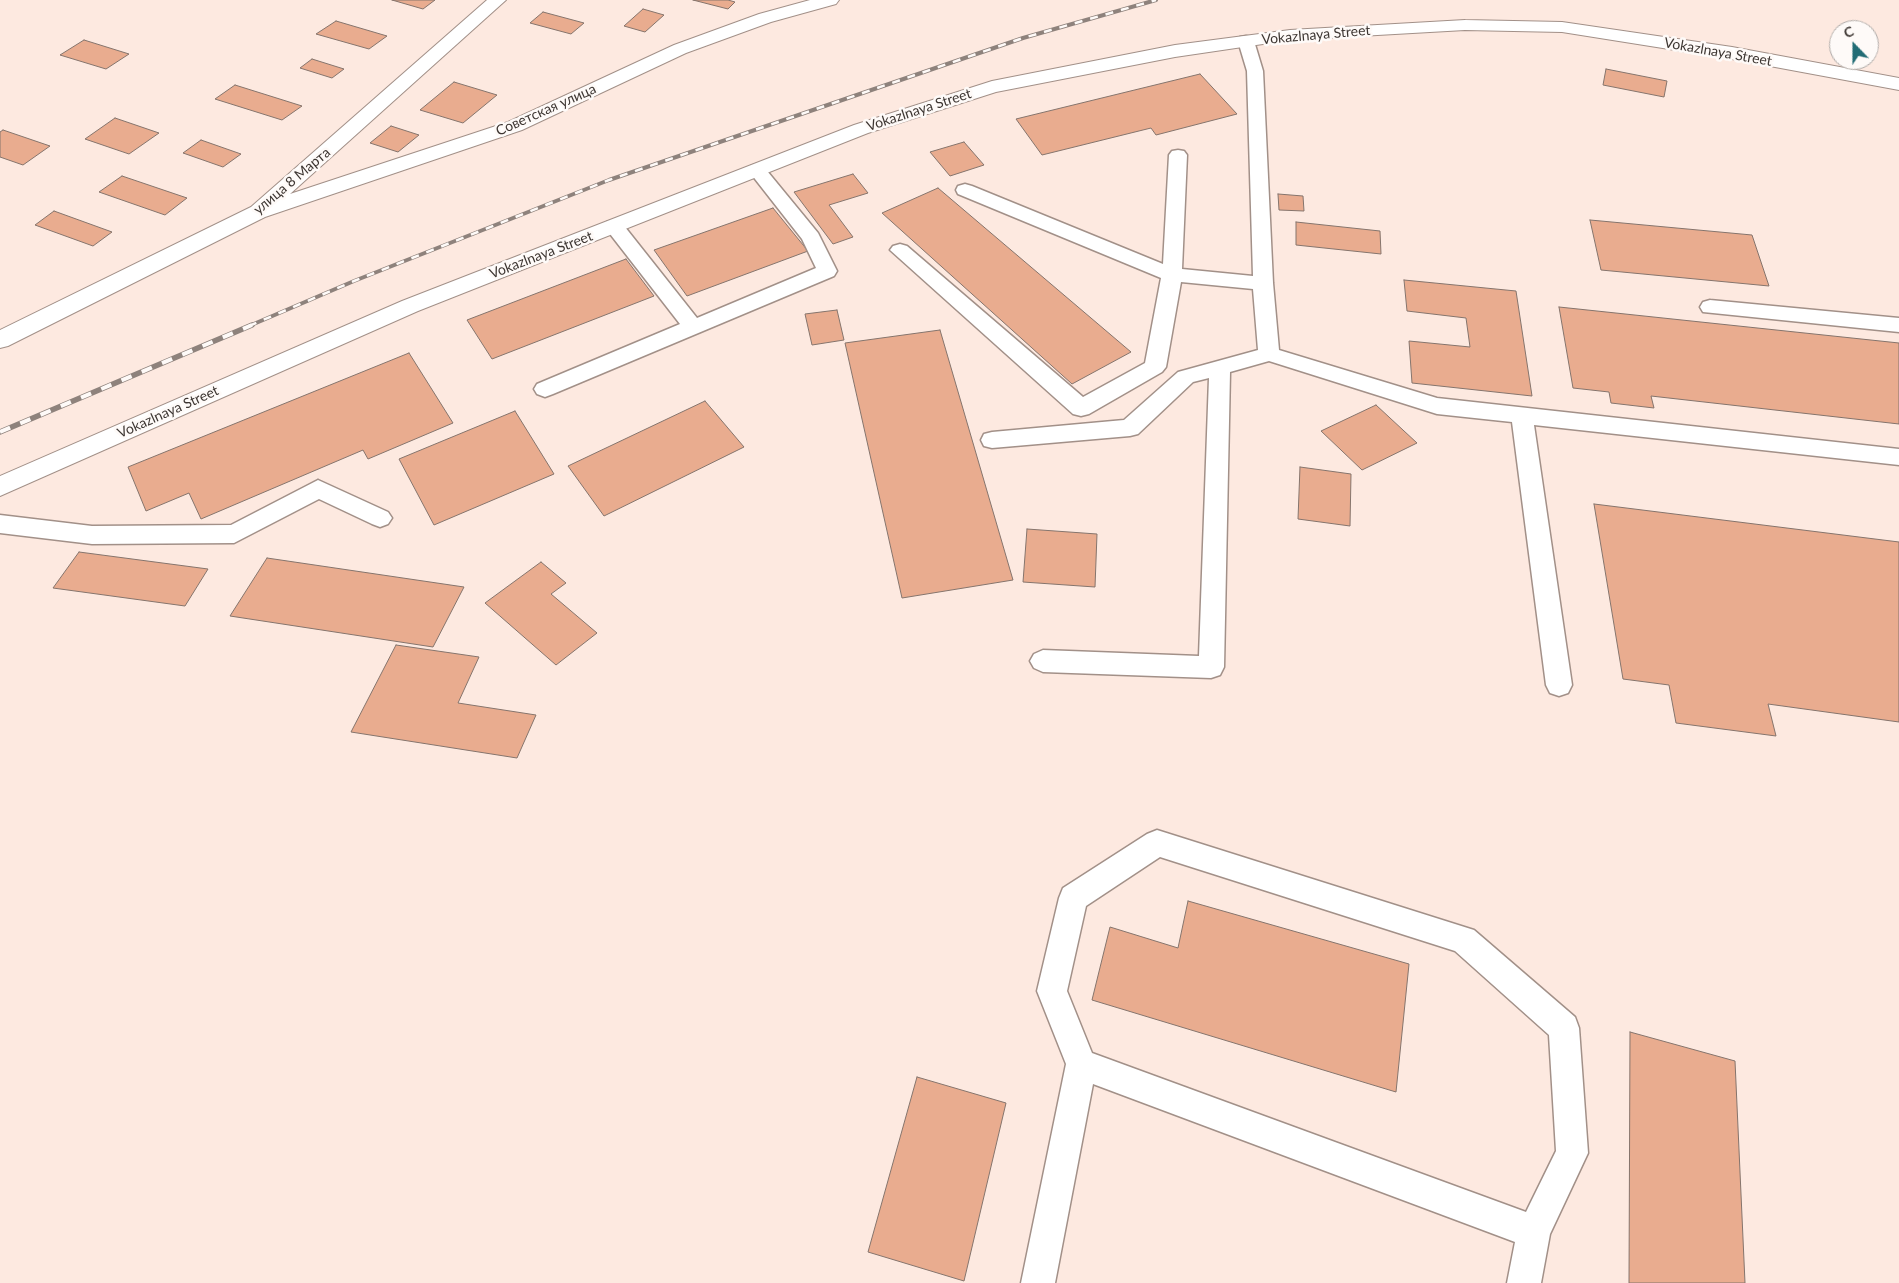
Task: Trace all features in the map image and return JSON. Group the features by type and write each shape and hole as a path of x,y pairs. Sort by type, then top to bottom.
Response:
{"street":[{"name":"улица 8 Марта","path":"0,340 258,212 498,0"},
{"name":"Советская улица","path":"258,212 515,126 680,49 765,18 830,0"},
{"name":"Vokazlnaya Street","path":"0,487 410,306 861,129 992,87 1175,51 1290,35 1465,25 1562,27 1732,54 1899,84"}],"lane":[{"path":"1246,42 1254,71 1263,284 1269,354"},
{"path":"900,250 1080,408 1155,368 1172,275 1178,155"},
{"path":"545,389 827,271 811,237 757,170"},
{"path":"965,190 1172,275 1263,284"},
{"path":"614,226 693,327"},
{"path":"1710,307 1899,325"},
{"path":"992,440 1130,428 1186,377 1269,354 1437,406 1899,457"},
{"path":"1042,661 1211,667 1220,368"},
{"path":"1522,415 1559,685"},
{"path":"0,524 92,535 234,534 318,489 380,518"},
{"path":"1038,1283 1081,1064 1052,991 1073,898 1157,843 1464,940 1564,1028 1572,1153 1534,1232 1524,1283"},
{"path":"1081,1064 1534,1232"}],"building":[{"path":"392,0 435,0 423,9"},
{"path":"693,0 728,0 735,2 728,9"},
{"path":"643,9 664,15 645,32 624,26"},
{"path":"543,12 584,23 571,34 530,23"},
{"path":"336,21 387,36 369,49 316,34"},
{"path":"84,40 129,54 106,69 60,55"},
{"path":"312,59 344,69 332,78 300,68"},
{"path":"1606,69 1667,81 1664,97 1603,85"},
{"path":"1200,74 1237,114 1156,135 1151,128 1042,155 1016,119"},
{"path":"454,82 497,95 463,123 420,110"},
{"path":"235,85 302,106 282,120 215,99"},
{"path":"115,118 159,133 129,154 85,139"},
{"path":"391,126 419,135 398,152 370,143"},
{"path":"3,130 50,146 23,165 0,157 0,132"},
{"path":"201,140 241,154 223,167 183,153"},
{"path":"964,142 984,165 950,176 930,152"},
{"path":"853,174 868,193 829,205 853,237 833,244 794,192"},
{"path":"122,176 187,198 165,215 99,192"},
{"path":"938,188 1131,352 1072,384 882,213"},
{"path":"1278,194 1303,196 1304,211 1279,210"},
{"path":"773,208 808,251 687,296 654,250"},
{"path":"54,211 112,232 93,246 35,225"},
{"path":"1590,220 1752,235 1769,286 1601,270"},
{"path":"1296,222 1380,231 1381,254 1296,245"},
{"path":"626,259 654,296 492,359 467,320"},
{"path":"1404,280 1516,291 1532,396 1412,383 1409,341 1470,347 1466,318 1407,311"},
{"path":"1559,307 1899,343 1899,424 1651,396 1654,408 1611,403 1609,392 1573,388"},
{"path":"837,310 844,340 812,345 805,314"},
{"path":"940,330 1013,580 902,598 845,343"},
{"path":"409,353 453,423 368,459 363,450 201,519 189,493 146,511 128,467"},
{"path":"705,401 744,447 604,516 568,466"},
{"path":"1376,405 1417,443 1362,470 1321,431"},
{"path":"515,411 554,474 434,525 399,459"},
{"path":"1300,467 1351,474 1350,526 1298,519"},
{"path":"1594,504 1899,542 1899,722 1768,704 1776,736 1676,723 1669,685 1623,679"},
{"path":"1027,529 1097,534 1095,587 1023,582"},
{"path":"79,552 208,569 185,606 53,588"},
{"path":"267,558 464,587 433,647 230,616"},
{"path":"541,562 566,583 551,594 597,633 556,665 485,603"},
{"path":"396,645 479,657 458,703 536,715 517,758 351,732"},
{"path":"1188,901 1409,964 1396,1092 1092,1000 1110,927 1178,948"},
{"path":"1630,1032 1735,1061 1745,1283 1629,1283"},
{"path":"917,1077 1006,1103 964,1281 868,1252"}],"railway":[{"path":"249,326 354,281 609,180 1023,38 1156,0"},
{"path":"0,432 252,325"}]}
